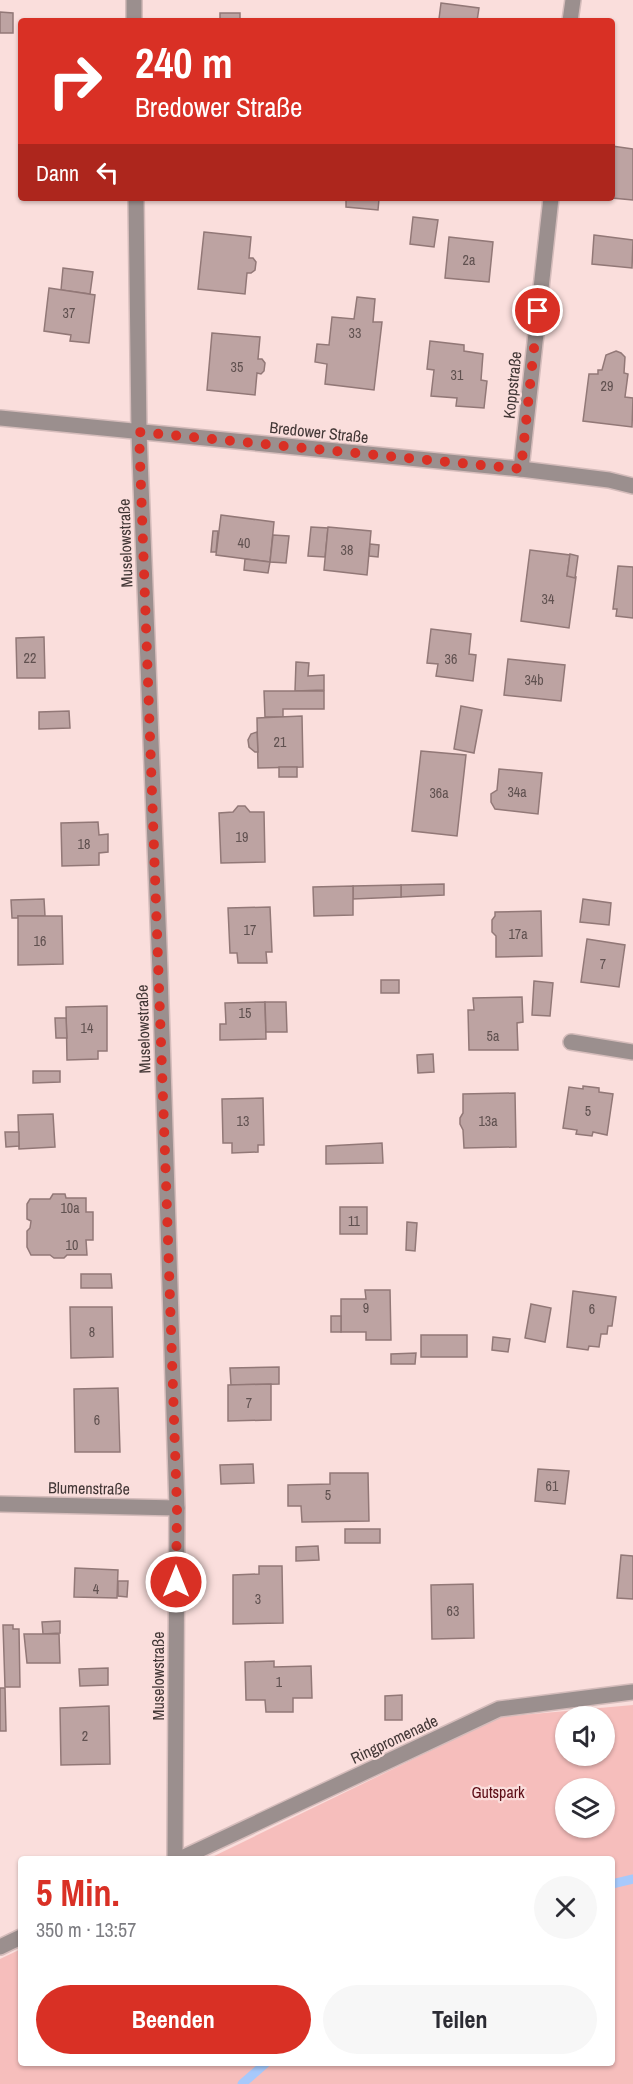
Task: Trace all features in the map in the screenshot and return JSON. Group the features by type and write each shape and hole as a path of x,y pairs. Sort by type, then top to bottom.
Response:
{"street":[{"path":"134,0 134,18"},
{"path":"570,18 573,0"},
{"name":"Muselowstraße","path":"136,201 139,432 177,1508 175,1856"},
{"name":"Koppstraße","path":"521,469 551,201"},
{"name":"Bredower Straße","path":"0,418 521,469 609,480 633,486"},
{"path":"572,1042 633,1052"},
{"name":"Blumenstraße","path":"0,1504 177,1508"},
{"name":"Ringpromenade","path":"186,1856 500,1709 633,1692"},
{"path":"0,1947 18,1938"}],"green space":[{"name":"Gutspark","path":"633,1705 633,2084 0,2084 0,1959 18,1950 18,2066 615,2066 615,1856 214,1856 500,1717 555,1712 555,1766 615,1766 615,1707"}],"building":[{"path":"441,3 479,8 477,18 439,18"},
{"path":"0,12 13,13 13,33 0,33"},
{"path":"220,13 240,13 240,18 220,18"},
{"path":"615,146 633,149 633,200 615,198"},
{"path":"346,201 379,201 378,210 346,207"},
{"path":"413,217 438,220 434,247 410,244"},
{"path":"204,232 251,237 249,258 253,258 256,262 255,270 247,273 245,294 198,289"},
{"path":"594,235 633,240 632,268 592,264"},
{"path":"449,237 493,242 489,282 445,278"},
{"path":"63,268 93,272 90,294 61,290"},
{"path":"49,288 95,295 89,343 70,341 71,335 44,331"},
{"path":"357,297 375,299 373,322 382,322 374,390 325,384 327,364 315,362 317,344 329,345 332,317 354,319"},
{"path":"212,333 260,337 258,359 262,359 265,363 264,371 261,374 257,373 255,395 207,390"},
{"path":"430,341 464,345 464,351 483,354 481,380 487,381 484,408 456,406 457,398 431,396 434,370 427,369"},
{"path":"616,351 625,357 624,373 628,374 625,397 633,398 632,427 583,421 589,374 598,374 598,370 602,370 606,355"},
{"path":"221,515 274,522 270,562 216,555"},
{"path":"311,527 328,528 325,557 308,556"},
{"path":"328,527 371,531 367,575 324,570"},
{"path":"213,531 218,531 216,552 211,552"},
{"path":"273,535 289,536 286,563 270,562"},
{"path":"370,544 379,545 378,557 369,556"},
{"path":"530,550 570,555 567,576 576,577 569,628 521,621"},
{"path":"570,554 578,556 575,578 567,576"},
{"path":"245,559 270,562 268,573 244,570"},
{"path":"618,566 633,567 633,618 616,616 617,609 613,609"},
{"path":"431,629 471,634 469,654 476,655 473,681 436,676 438,664 427,663"},
{"path":"44,637 45,678 17,678 16,638"},
{"path":"508,659 565,665 561,701 504,695"},
{"path":"296,662 309,663 308,676 324,675 324,690 295,691"},
{"path":"264,691 324,691 324,709 283,709 283,717 265,717"},
{"path":"461,706 482,710 474,753 454,749"},
{"path":"69,711 70,728 39,729 39,712"},
{"path":"302,716 303,767 258,768 257,718"},
{"path":"257,732 258,752 255,752 249,747 248,740 251,734"},
{"path":"421,751 466,755 457,836 412,831"},
{"path":"279,767 297,767 297,777 279,777"},
{"path":"499,769 542,773 538,814 495,809 491,802 491,794 497,790"},
{"path":"238,806 245,806 250,812 264,812 265,862 221,863 219,813 233,812"},
{"path":"98,822 99,835 108,834 108,852 99,853 99,865 62,866 61,823"},
{"path":"444,884 444,895 401,897 401,885"},
{"path":"401,885 401,897 353,899 353,886"},
{"path":"353,886 353,915 314,916 313,887"},
{"path":"44,899 45,916 12,918 11,900"},
{"path":"583,899 611,903 609,925 580,922"},
{"path":"270,907 272,952 266,952 267,963 238,963 237,953 230,953 228,908"},
{"path":"541,911 542,956 496,957 496,936 492,932 495,912"},
{"path":"18,916 62,916 63,964 18,965"},
{"path":"587,939 625,945 619,987 581,982"},
{"path":"381,980 399,980 399,993 381,993"},
{"path":"534,981 553,983 550,1016 532,1015"},
{"path":"522,997 523,1022 517,1023 518,1050 469,1050 468,1010 474,1010 473,998"},
{"path":"265,1002 266,1039 220,1040 220,1024 226,1024 225,1003"},
{"path":"265,1002 286,1002 287,1032 266,1032"},
{"path":"107,1006 107,1051 98,1051 98,1059 67,1060 66,1007"},
{"path":"55,1018 66,1018 67,1038 56,1038"},
{"path":"433,1054 434,1072 418,1073 417,1055"},
{"path":"33,1071 60,1071 60,1082 33,1083"},
{"path":"583,1086 599,1088 599,1092 613,1094 607,1135 593,1132 592,1136 576,1134 577,1130 563,1128 569,1087 583,1089"},
{"path":"515,1093 516,1147 464,1148 463,1130 460,1124 463,1113 463,1094"},
{"path":"263,1098 264,1145 258,1145 258,1152 232,1153 232,1143 223,1143 222,1099"},
{"path":"53,1114 55,1147 19,1149 18,1115"},
{"path":"5,1132 19,1132 19,1146 6,1147"},
{"path":"382,1143 383,1163 326,1164 326,1146"},
{"path":"53,1194 65,1194 66,1198 86,1198 86,1212 93,1212 93,1240 86,1240 87,1255 67,1255 64,1258 54,1258 50,1255 31,1255 27,1247 27,1231 31,1221 27,1219 27,1204 30,1199 50,1199"},
{"path":"340,1207 367,1207 367,1234 340,1234"},
{"path":"407,1222 417,1223 415,1251 406,1250"},
{"path":"81,1274 111,1274 112,1288 81,1288"},
{"path":"365,1290 390,1290 391,1340 366,1340 366,1332 341,1332 341,1299 366,1299"},
{"path":"573,1291 616,1297 612,1326 608,1326 607,1334 601,1334 599,1347 589,1346 588,1350 567,1347"},
{"path":"531,1304 551,1308 545,1342 525,1338"},
{"path":"70,1307 112,1307 113,1357 71,1358"},
{"path":"331,1316 341,1316 341,1332 331,1332"},
{"path":"421,1335 467,1335 467,1357 421,1357"},
{"path":"493,1337 510,1339 508,1352 492,1350"},
{"path":"416,1353 415,1364 391,1364 391,1354"},
{"path":"279,1367 279,1384 231,1385 230,1368"},
{"path":"271,1384 271,1420 228,1421 228,1385"},
{"path":"118,1388 120,1452 75,1452 74,1389"},
{"path":"253,1464 254,1483 221,1484 220,1465"},
{"path":"538,1469 569,1471 565,1504 535,1501"},
{"path":"330,1473 368,1473 369,1521 302,1522 301,1506 288,1506 288,1485 330,1484"},
{"path":"345,1529 380,1529 380,1543 345,1543"},
{"path":"318,1546 319,1560 296,1561 296,1547"},
{"path":"621,1555 633,1556 633,1599 617,1598"},
{"path":"259,1566 282,1566 283,1623 233,1624 233,1575 259,1574"},
{"path":"75,1568 118,1570 117,1598 74,1597"},
{"path":"118,1581 128,1581 127,1597 118,1596"},
{"path":"473,1584 474,1638 432,1639 431,1585"},
{"path":"60,1621 60,1633 43,1634 42,1622"},
{"path":"3,1625 13,1625 13,1629 19,1629 20,1687 5,1687"},
{"path":"24,1634 59,1634 60,1663 27,1663"},
{"path":"274,1661 274,1667 311,1666 312,1698 293,1698 293,1712 266,1712 265,1700 246,1700 245,1662"},
{"path":"108,1668 108,1685 80,1686 79,1669"},
{"path":"0,1688 5,1688 6,1731 0,1731"},
{"path":"402,1695 402,1720 385,1720 385,1696"},
{"path":"109,1706 110,1764 61,1765 60,1708"}],"waterway":[{"path":"615,1883 633,1879"},
{"path":"242,2084 262,2066"}],"route":[{"path":"176,1582 177,1508 159,948 139,432 521,469 538,311"}]}
